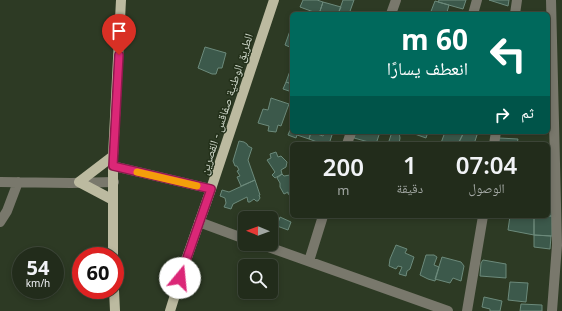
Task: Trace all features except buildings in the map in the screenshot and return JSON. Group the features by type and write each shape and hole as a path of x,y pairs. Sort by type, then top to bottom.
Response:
{"main road":[{"path":"113,247 113,156 121,0"},
{"name":"الطريق الوطنية صفاقس - القصرين","path":"171,310 274,0"},
{"path":"113,156 79,182 113,200"}],"street":[{"path":"392,12 396,0"},
{"path":"474,12 477,0"},
{"path":"515,12 517,0"},
{"path":"551,0 557,245 552,311"},
{"path":"113,166 211,189"},
{"path":"0,182 114,182"},
{"path":"0,222 7,211 18,182"},
{"path":"309,261 322,218"},
{"path":"467,311 483,218"},
{"path":"199,222 238,236"},
{"path":"278,250 448,311"}],"slow traffic":[{"path":"137,172 197,186"}],"route":[{"path":"119,55 113,166 211,189 180,278"}]}
